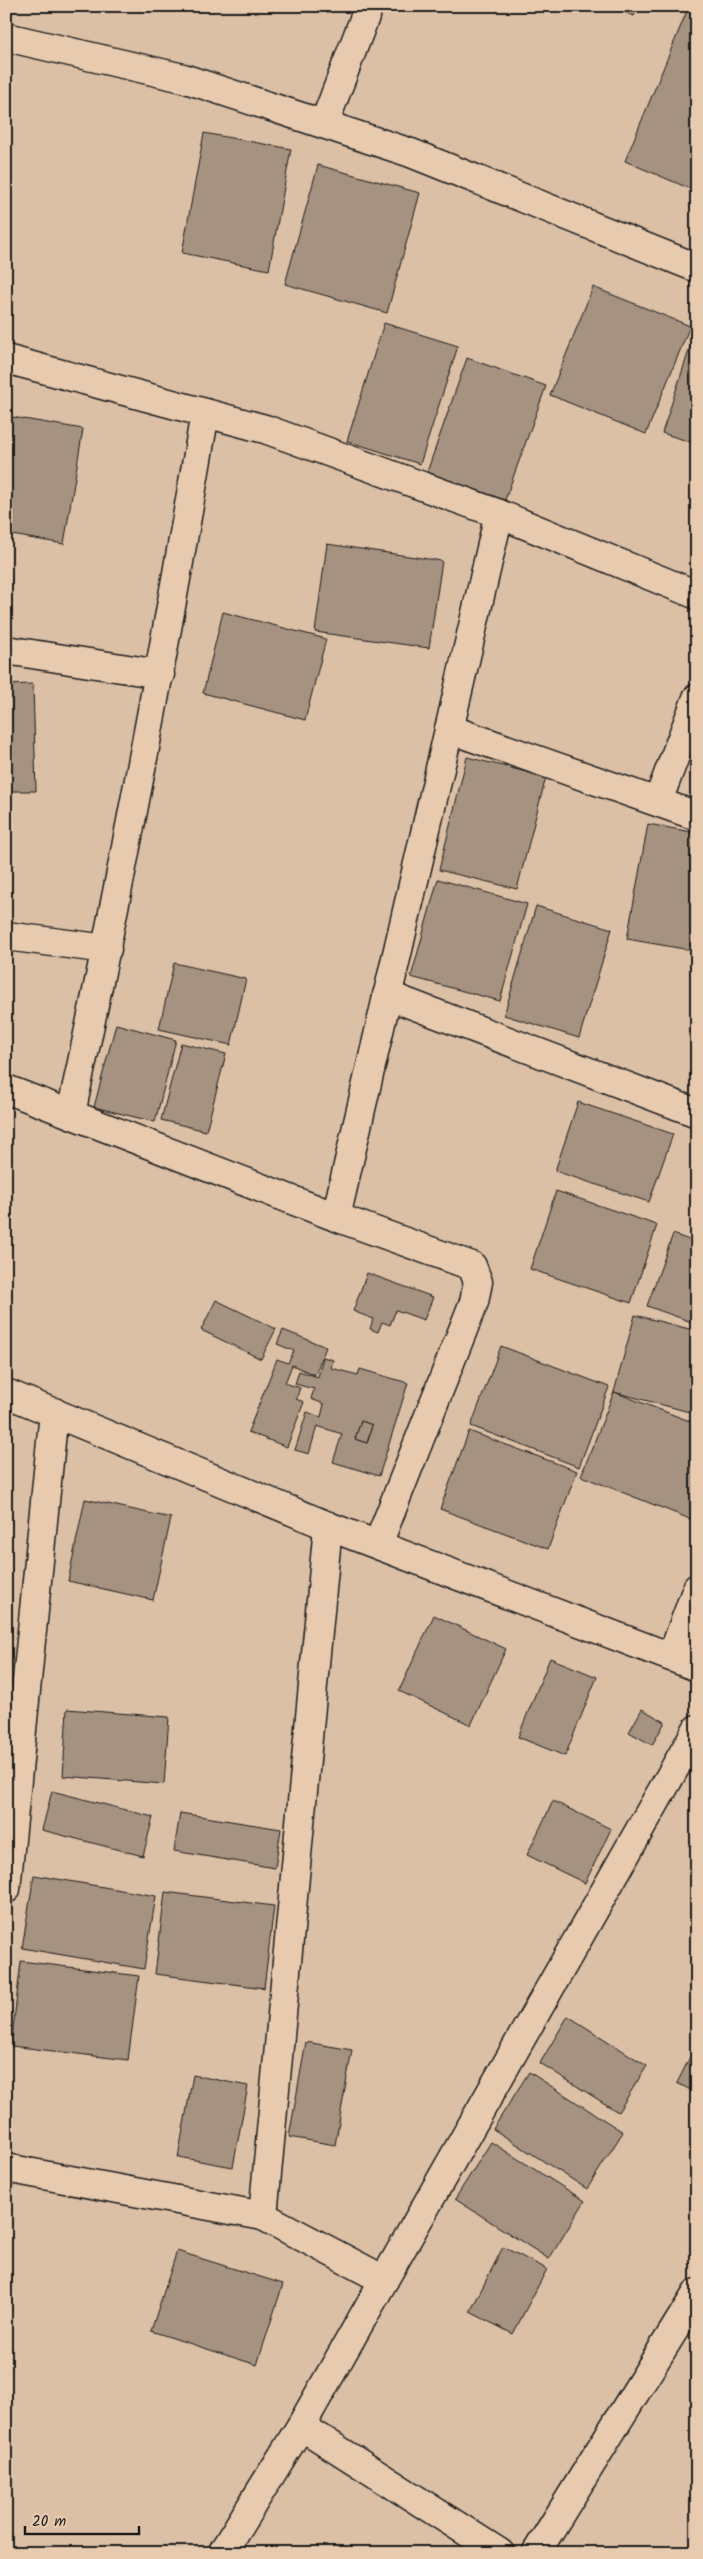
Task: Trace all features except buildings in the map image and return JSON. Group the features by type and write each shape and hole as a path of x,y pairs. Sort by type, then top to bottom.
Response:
{"street":[{"path":"324,124 369,6"},
{"path":"6,37 184,78 411,153 697,268"},
{"path":"6,359 265,429 499,514 697,595"},
{"path":"71,1113 107,949 160,674 205,413"},
{"path":"336,1217 499,514"},
{"path":"6,650 160,674"},
{"path":"658,801 697,698"},
{"path":"449,729 697,816"},
{"path":"6,936 107,949"},
{"path":"387,995 697,1113"},
{"path":"6,1089 336,1217 472,1266 478,1282 474,1302 378,1544"},
{"path":"6,1393 328,1526 697,1667"},
{"path":"6,1888 54,1412"},
{"path":"263,2216 328,1526"},
{"path":"672,1656 697,1588"},
{"path":"222,2553 301,2426 697,1729"},
{"path":"6,2168 263,2216 384,2280"},
{"path":"536,2553 697,2293"},
{"path":"301,2426 500,2553"}]}
